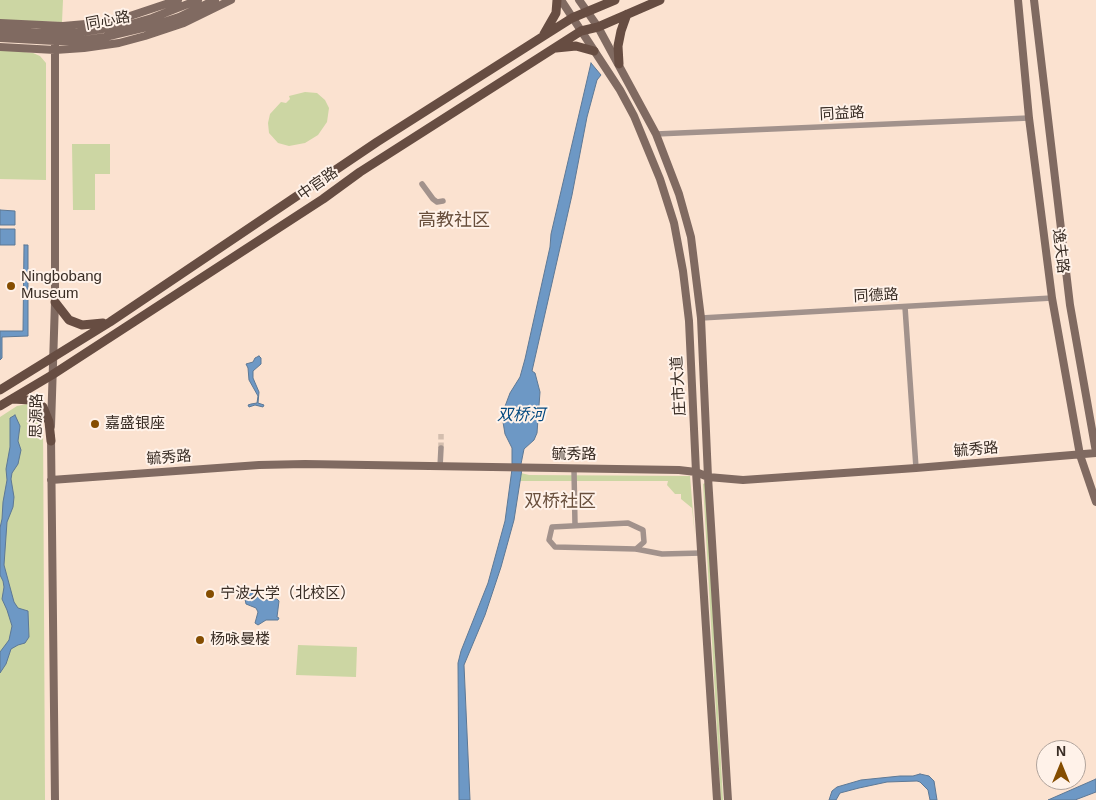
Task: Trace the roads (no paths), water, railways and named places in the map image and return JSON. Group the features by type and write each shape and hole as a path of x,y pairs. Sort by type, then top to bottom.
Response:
{"main road":[{"path":"542,37 549,28 556,13 556,0"},
{"name":"中官路","path":"0,390 110,322 377,142 542,37 572,18 615,0"},
{"name":"中官路","path":"0,406 52,375 360,172 581,31 598,27 660,0"},
{"path":"619,64 618,46 627,14"},
{"path":"554,48 576,46 594,51"},
{"path":"55,302 69,320 82,325 97,325 110,322"},
{"path":"12,399 31,400 43,407 49,422 51,441"}],"street":[{"path":"0,23 63,26 97,23 127,17 178,0"},
{"name":"同心路","path":"0,38 55,37 128,25 198,0"},
{"name":"同心路","path":"0,30 78,41 127,33 178,17 215,0"},
{"path":"0,47 55,50 84,48 145,36 184,23 231,0"},
{"name":"庄市大道","path":"561,0 620,90 634,116 660,180 674,223 683,271 689,321 696,472 717,800"},
{"name":"庄市大道","path":"579,0 598,27 656,134 679,194 691,237 701,318 708,477 728,800"},
{"name":"逸夫路","path":"1018,0 1029,118 1052,298 1080,455 1096,502"},
{"name":"逸夫路","path":"1034,0 1070,305 1096,453"},
{"name":"思源路","path":"55,37 55,302 51,441 55,800"},
{"name":"同益路","path":"656,134 1029,118"},
{"path":"422,184 433,199 437,202 443,201"},
{"name":"同德路","path":"701,318 1052,298"},
{"path":"905,307 916,468"},
{"path":"440,448 440,467"},
{"name":"毓秀路","path":"51,480 259,465 679,470 696,472 708,477 743,480 1096,453"},
{"path":"574,469 575,525"},
{"path":"636,549 644,542 643,530 628,523 552,527 549,540 555,547 636,549 662,554 702,553"}],"water":[{"name":"双桥河","path":"591,63 601,75 597,80 587,117 572,195 532,371 535,373 540,392 537,433 534,440 524,449 521,464 512,464 512,448 505,434 503,422 504,409 510,393 520,377 525,359 550,247 551,234"},
{"path":"0,210 15,211 15,225 0,225"},
{"path":"0,229 15,229 15,245 0,245"},
{"path":"24,245 28,245 28,336 2,337 2,358 0,360 0,331 23,331"},
{"path":"259,356 261,364 253,371 253,378 259,392 258,403 264,405 263,407 255,405 249,407 248,405 257,403 258,396 249,380 246,364 253,362"},
{"path":"15,415 20,426 18,441 21,450 18,464 12,473 11,479 14,497 13,507 7,522 4,565 14,602 18,608 28,611 29,637 25,643 11,649 6,664 0,673 0,652 9,640 12,626 2,599 4,587 0,575 0,528 10,447 10,418"},
{"name":"双桥河","path":"512,469 522,469 514,520 485,615 464,665 470,800 459,800 458,663 488,583 505,521"},
{"path":"250,590 254,590 264,600 277,599 279,601 278,620 266,620 258,625 255,623 258,612 256,608 246,604 245,599 246,594"},
{"path":"920,774 929,776 934,781 937,800 930,800 928,790 917,781 887,782 859,788 840,793 836,800 829,800 832,791 837,787 861,780"},
{"path":"1096,779 1096,792 1075,800 1048,800 1071,790 1086,790 1086,783"}],"tunnel":[{"path":"441,434 441,448"}],"place":[{"name":"Ningbobang Museum","path":"11,286"},
{"name":"嘉盛银座","path":"95,424"},
{"name":"宁波大学（北校区）","path":"210,594"},
{"name":"杨咏曼楼","path":"200,640"}],"district":[{"name":"高教社区","path":"454,221"},
{"name":"双桥社区","path":"560,502"}]}
